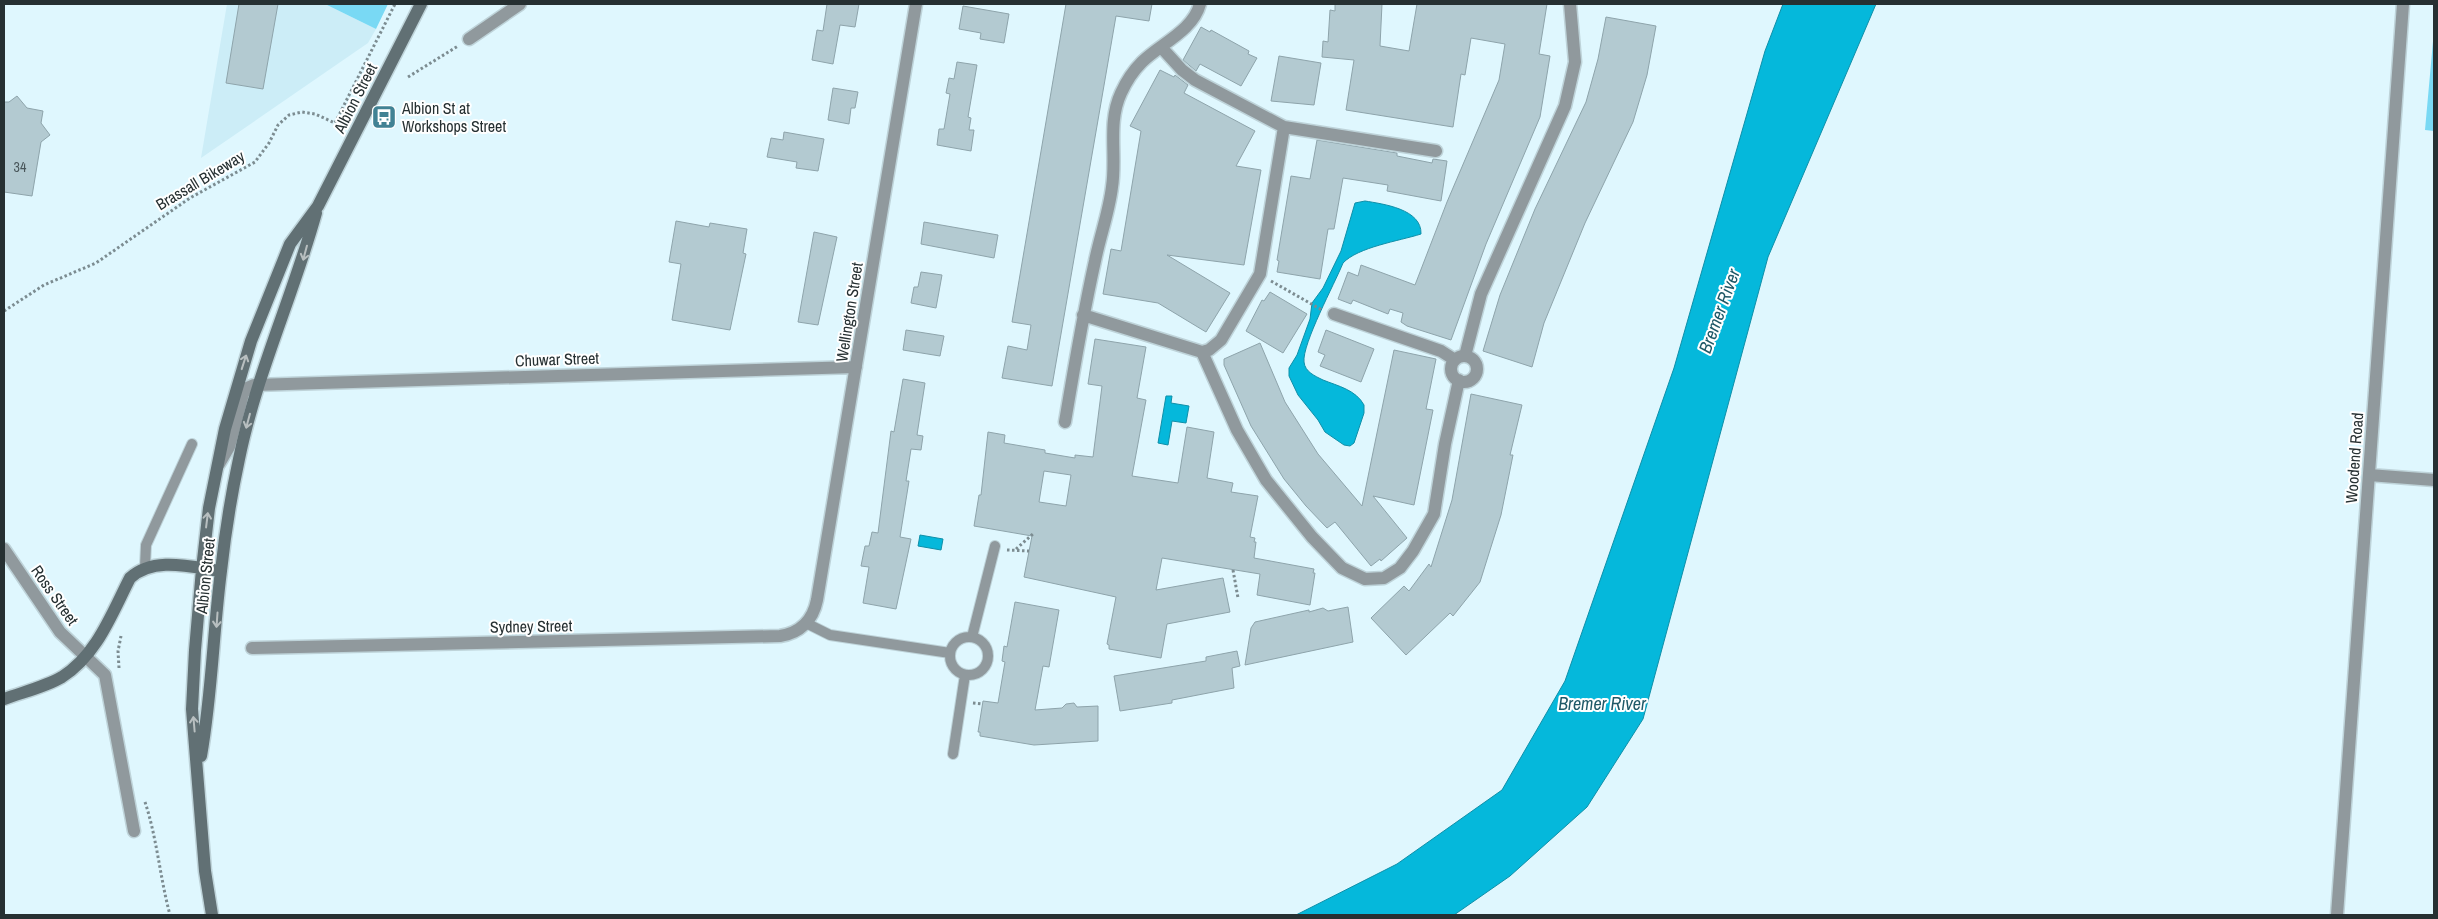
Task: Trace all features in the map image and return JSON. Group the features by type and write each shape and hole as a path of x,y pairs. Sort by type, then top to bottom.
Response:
{"main road":[{"name":"Albion Street","path":"212,915 205,870 192,709 194,650 202,569 209,508 217,468 235,391 270,291 290,244 318,206 421,4"},
{"name":"Albion Street","path":"198,773 209,709 220,572 239,457 259,385 302,265 318,206"},
{"path":"4,699 62,677 85,656 98,641 130,578 145,567 167,564 220,572"}],"street":[{"path":"469,39 520,4"},
{"name":"Wellington Street","path":"806,623 813,613 817,600 916,4"},
{"path":"1065,422 1083,315 1112,187 1113,124 1120,94 1134,72 1185,27 1193,18 1200,4"},
{"path":"1202,352 1237,430 1266,480 1312,537 1342,568 1365,579 1384,578 1400,568 1413,551 1434,514 1458,380 1452,372 1460,358 1481,294 1565,106 1575,62 1570,4"},
{"name":"Woodend Road","path":"2337,915 2403,4"},
{"path":"1161,47 1182,70 1195,80 1284,127 1436,151"},
{"path":"1083,315 1202,352 1209,350 1220,340 1260,274 1284,127"},
{"path":"1328,312 1460,358 1474,360 1476,372 1469,380 1458,380"},
{"name":"Chuwar Street","path":"259,385 856,367"},
{"name":"Albion Street","path":"217,468 229,447 243,394 250,386 259,385"},
{"path":"2368,475 2434,480"},
{"name":"Ross Street","path":"4,549 60,632 85,656"},
{"name":"Sydney Street","path":"252,648 780,636 794,632 806,623"},
{"path":"85,656 101,670 107,682 134,831"}],"lane":[{"path":"145,567 146,545 192,444"},
{"path":"972,638 995,546"},
{"path":"806,623 830,634 950,653"},
{"path":"972,638 984,644 988,656 987,663 978,673 965,675 955,670 950,659 950,653 955,642 972,638"},
{"path":"953,754 965,675"}],"path":[{"name":"Brassall Bikeway","path":"4,311 37,288 96,263 190,198 255,162 269,143 278,125 289,115 302,112 315,114 335,123 395,4"},
{"path":"408,77 469,39"},
{"path":"1260,274 1309,305 1328,312"},
{"path":"1029,551 1016,549 1034,533"},
{"path":"1233,570 1238,598"}],"shaded area":[{"path":"227,4 325,4 376,29 368,43 201,158"},
{"path":"325,4 388,4 376,29"},
{"path":"2434,30 2434,131 2425,130"}],"water":[{"name":"Bremer River","path":"1783,4 1876,4 1768,257 1643,719 1587,807 1510,876 1454,915 1296,915 1397,864 1502,790 1565,681 1674,368 1765,51"},
{"path":"1365,201 1391,206 1408,213 1420,226 1421,234 1368,249 1350,257 1343,263 1308,342 1304,362 1308,371 1323,380 1351,392 1364,405 1364,413 1354,443 1350,446 1344,445 1325,432 1298,395 1289,376 1289,368 1297,355 1310,319 1312,303 1323,288 1341,251 1355,203"},
{"path":"1166,396 1172,396 1171,403 1189,406 1186,423 1172,421 1168,445 1158,443"},
{"path":"920,535 943,539 941,550 918,546"}],"building":[{"path":"239,4 278,4 263,89 226,83"},
{"path":"827,4 859,4 855,27 840,25 833,64 812,60 817,30 823,31"},
{"path":"1066,4 1152,4 1149,21 1116,16 1052,386 1002,378 1008,346 1027,350 1031,325 1012,322"},
{"path":"1335,4 1382,4 1380,46 1409,51 1417,4 1547,4 1539,54 1550,56 1540,117 1486,244 1451,340 1407,326 1401,322 1403,313 1390,309 1388,314 1353,300 1351,304 1338,299 1348,272 1358,276 1361,265 1415,285 1447,202 1499,80 1505,44 1471,38 1465,75 1461,74 1453,127 1346,110 1354,60 1322,57 1323,41 1328,42 1330,10 1335,11"},
{"path":"963,6 1009,14 1004,43 980,39 981,33 959,29"},
{"path":"1606,17 1656,26 1647,75 1633,122 1585,223 1544,323 1532,367 1483,351 1500,295 1535,209 1586,102 1598,59"},
{"path":"1201,27 1210,32 1211,30 1249,51 1248,54 1257,58 1241,86 1200,64 1196,71 1183,60"},
{"path":"1279,56 1321,63 1314,105 1271,101"},
{"path":"957,62 977,65 968,117 971,118 969,130 974,130 971,151 937,145 939,129 944,129 950,94 946,93 949,78 954,79"},
{"path":"1160,70 1174,77 1175,75 1188,85 1184,93 1255,131 1236,166 1261,170 1244,265 1167,255 1230,293 1206,332 1158,303 1103,294 1111,249 1121,251 1141,131 1130,126"},
{"path":"833,88 858,92 855,108 851,108 849,124 828,120"},
{"path":"17,96 27,108 43,111 41,123 50,135 41,142 32,196 4,192 4,102 9,102"},
{"path":"784,132 824,139 818,171 796,168 797,162 767,157 771,138 783,140"},
{"path":"1317,140 1397,153 1397,156 1432,163 1433,159 1447,161 1441,201 1387,191 1388,185 1343,178 1334,229 1328,229 1320,279 1277,272 1279,261 1277,260 1291,176 1310,179"},
{"path":"676,221 709,227 710,223 747,229 743,253 746,254 730,330 672,320 681,264 669,262"},
{"path":"924,222 998,235 994,258 921,244"},
{"path":"814,232 837,237 818,325 798,322"},
{"path":"921,272 942,275 936,308 911,303 914,287 918,287"},
{"path":"1270,292 1307,314 1283,353 1246,331 1262,300 1264,301"},
{"path":"906,330 944,336 940,356 903,350"},
{"path":"1326,330 1374,349 1361,382 1320,366 1325,355 1318,352"},
{"path":"1095,339 1146,347 1137,398 1146,400 1132,476 1178,483 1187,427 1214,432 1207,478 1233,483 1231,492 1258,496 1250,537 1255,538 1254,542 1256,542 1254,558 1314,569 1310,605 1257,595 1260,574 1162,558 1156,590 1223,578 1230,612 1167,624 1161,658 1109,649 1107,644 1116,597 1024,577 1032,536 974,526 979,495 981,495 988,432 1005,435 1004,443 1045,450 1045,453 1075,458 1075,455 1093,457 1102,386 1088,384","holes":["1044,471 1071,475 1066,506 1039,502"]},
{"path":"1260,343 1285,402 1318,454 1362,506 1394,350 1436,359 1426,409 1433,410 1414,505 1373,496 1407,538 1381,561 1380,559 1371,566 1335,522 1327,528 1284,479 1251,426 1224,365 1224,359"},
{"path":"903,379 925,383 917,435 923,436 921,450 911,449 906,481 909,481 900,537 911,539 896,609 863,603 869,567 861,566 865,546 869,546 872,532 878,533 891,431 894,432"},
{"path":"1471,394 1522,405 1510,455 1513,455 1501,515 1480,582 1453,616 1450,613 1406,655 1371,618 1404,586 1409,591 1429,564 1431,567 1452,500"},
{"path":"1015,602 1059,610 1049,667 1043,666 1035,710 1062,708 1066,704 1074,703 1077,707 1098,706 1098,741 1034,745 980,736 980,732 978,732 983,701 998,703 1005,662 1002,661 1004,646 1007,647"},
{"path":"1348,607 1353,642 1245,665 1251,628 1255,622 1309,610 1309,612 1323,608 1328,611"},
{"path":"1237,651 1240,666 1232,668 1234,688 1172,700 1172,703 1120,711 1114,676 1206,661 1206,657"}],"place":[{"name":"Albion St at Workshops Street","path":"384,117"}]}
